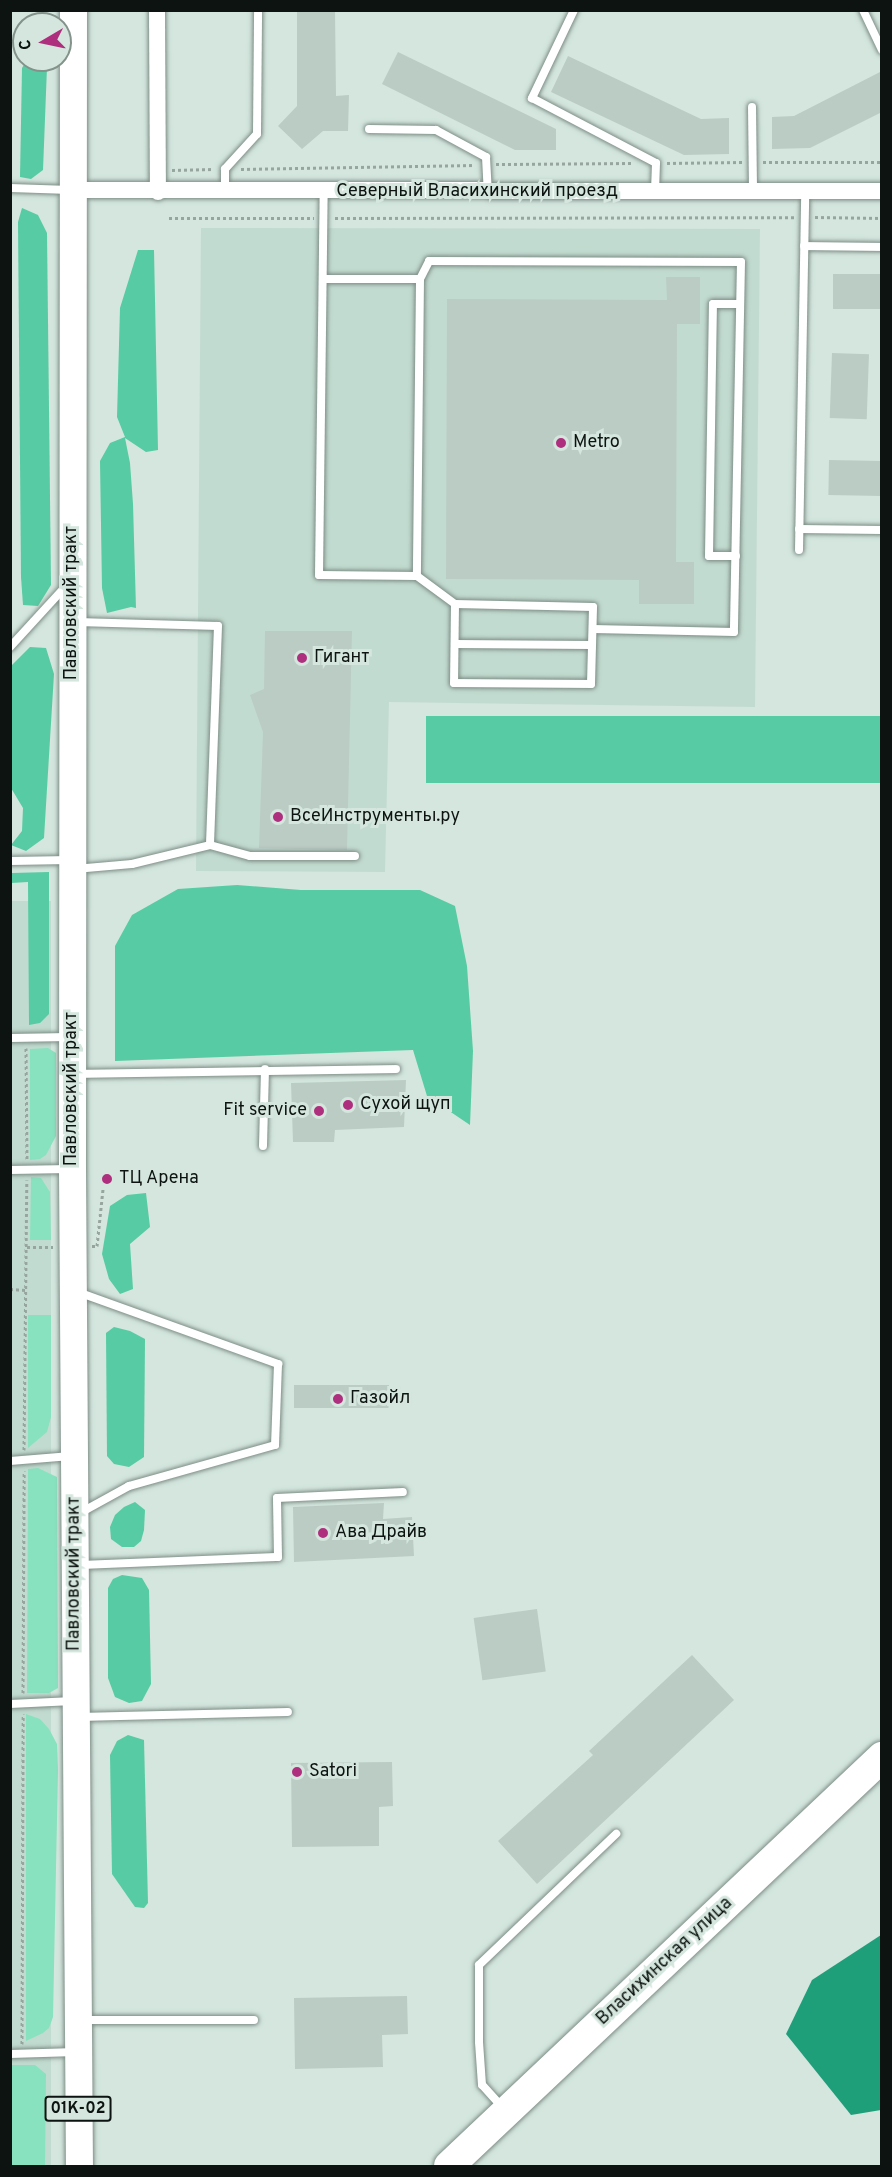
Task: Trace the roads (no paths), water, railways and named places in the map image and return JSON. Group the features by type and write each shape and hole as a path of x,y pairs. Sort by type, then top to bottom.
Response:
{"highway":[{"name":"Власихинская улица","path":"449,2166 882,1757"}],"main road":[{"name":"Павловский тракт","path":"73,10 72,1168 79,2166"}],"street":[{"path":"157,10 158,192"},
{"name":"Северный Власихинский проезд","path":"73,190 158,192 805,191 881,187"}],"lane":[{"path":"225,192 225,169 258,134 258,10"},
{"path":"574,10 532,98 656,163 655,191"},
{"path":"863,10 882,50"},
{"path":"752,107 753,190"},
{"path":"369,129 436,130 486,157 488,192"},
{"path":"10,188 73,190"},
{"path":"799,550 805,191"},
{"path":"324,192 319,575 417,576 455,604 593,607 591,684 454,682 455,604"},
{"path":"804,246 882,247"},
{"path":"417,576 420,279 429,261 741,262 734,632 593,629"},
{"path":"323,279 420,279"},
{"path":"736,556 709,556 713,304 740,304"},
{"path":"800,529 882,530"},
{"path":"10,647 71,580"},
{"path":"72,621 218,626 210,845"},
{"path":"454,644 592,645"},
{"path":"10,861 72,865 132,864 210,845 250,856 355,856"},
{"path":"10,1038 73,1037"},
{"path":"263,1146 265,1069"},
{"path":"73,1074 265,1069 396,1069"},
{"path":"10,1170 72,1168"},
{"path":"74,1290 278,1364 275,1444 129,1486 75,1516"},
{"path":"10,1461 75,1455"},
{"path":"75,1566 278,1557 277,1498 403,1492"},
{"path":"10,1704 76,1709 288,1712"},
{"path":"507,2112 482,2085 478,2042 478,1965 616,1834"},
{"path":"78,2020 254,2020"},
{"path":"10,2054 78,2052"}],"place":[{"name":"Metro","path":"561,443"},
{"name":"Гигант","path":"302,658"},
{"name":"ВсеИнструменты.ру","path":"278,817"},
{"name":"Сухой щуп","path":"348,1105"},
{"name":"Fit service","path":"319,1111"},
{"name":"ТЦ Арена","path":"107,1179"},
{"name":"Газойл","path":"338,1399"},
{"name":"Ава Драйв","path":"323,1533"},
{"name":"Satori","path":"297,1772"}]}
